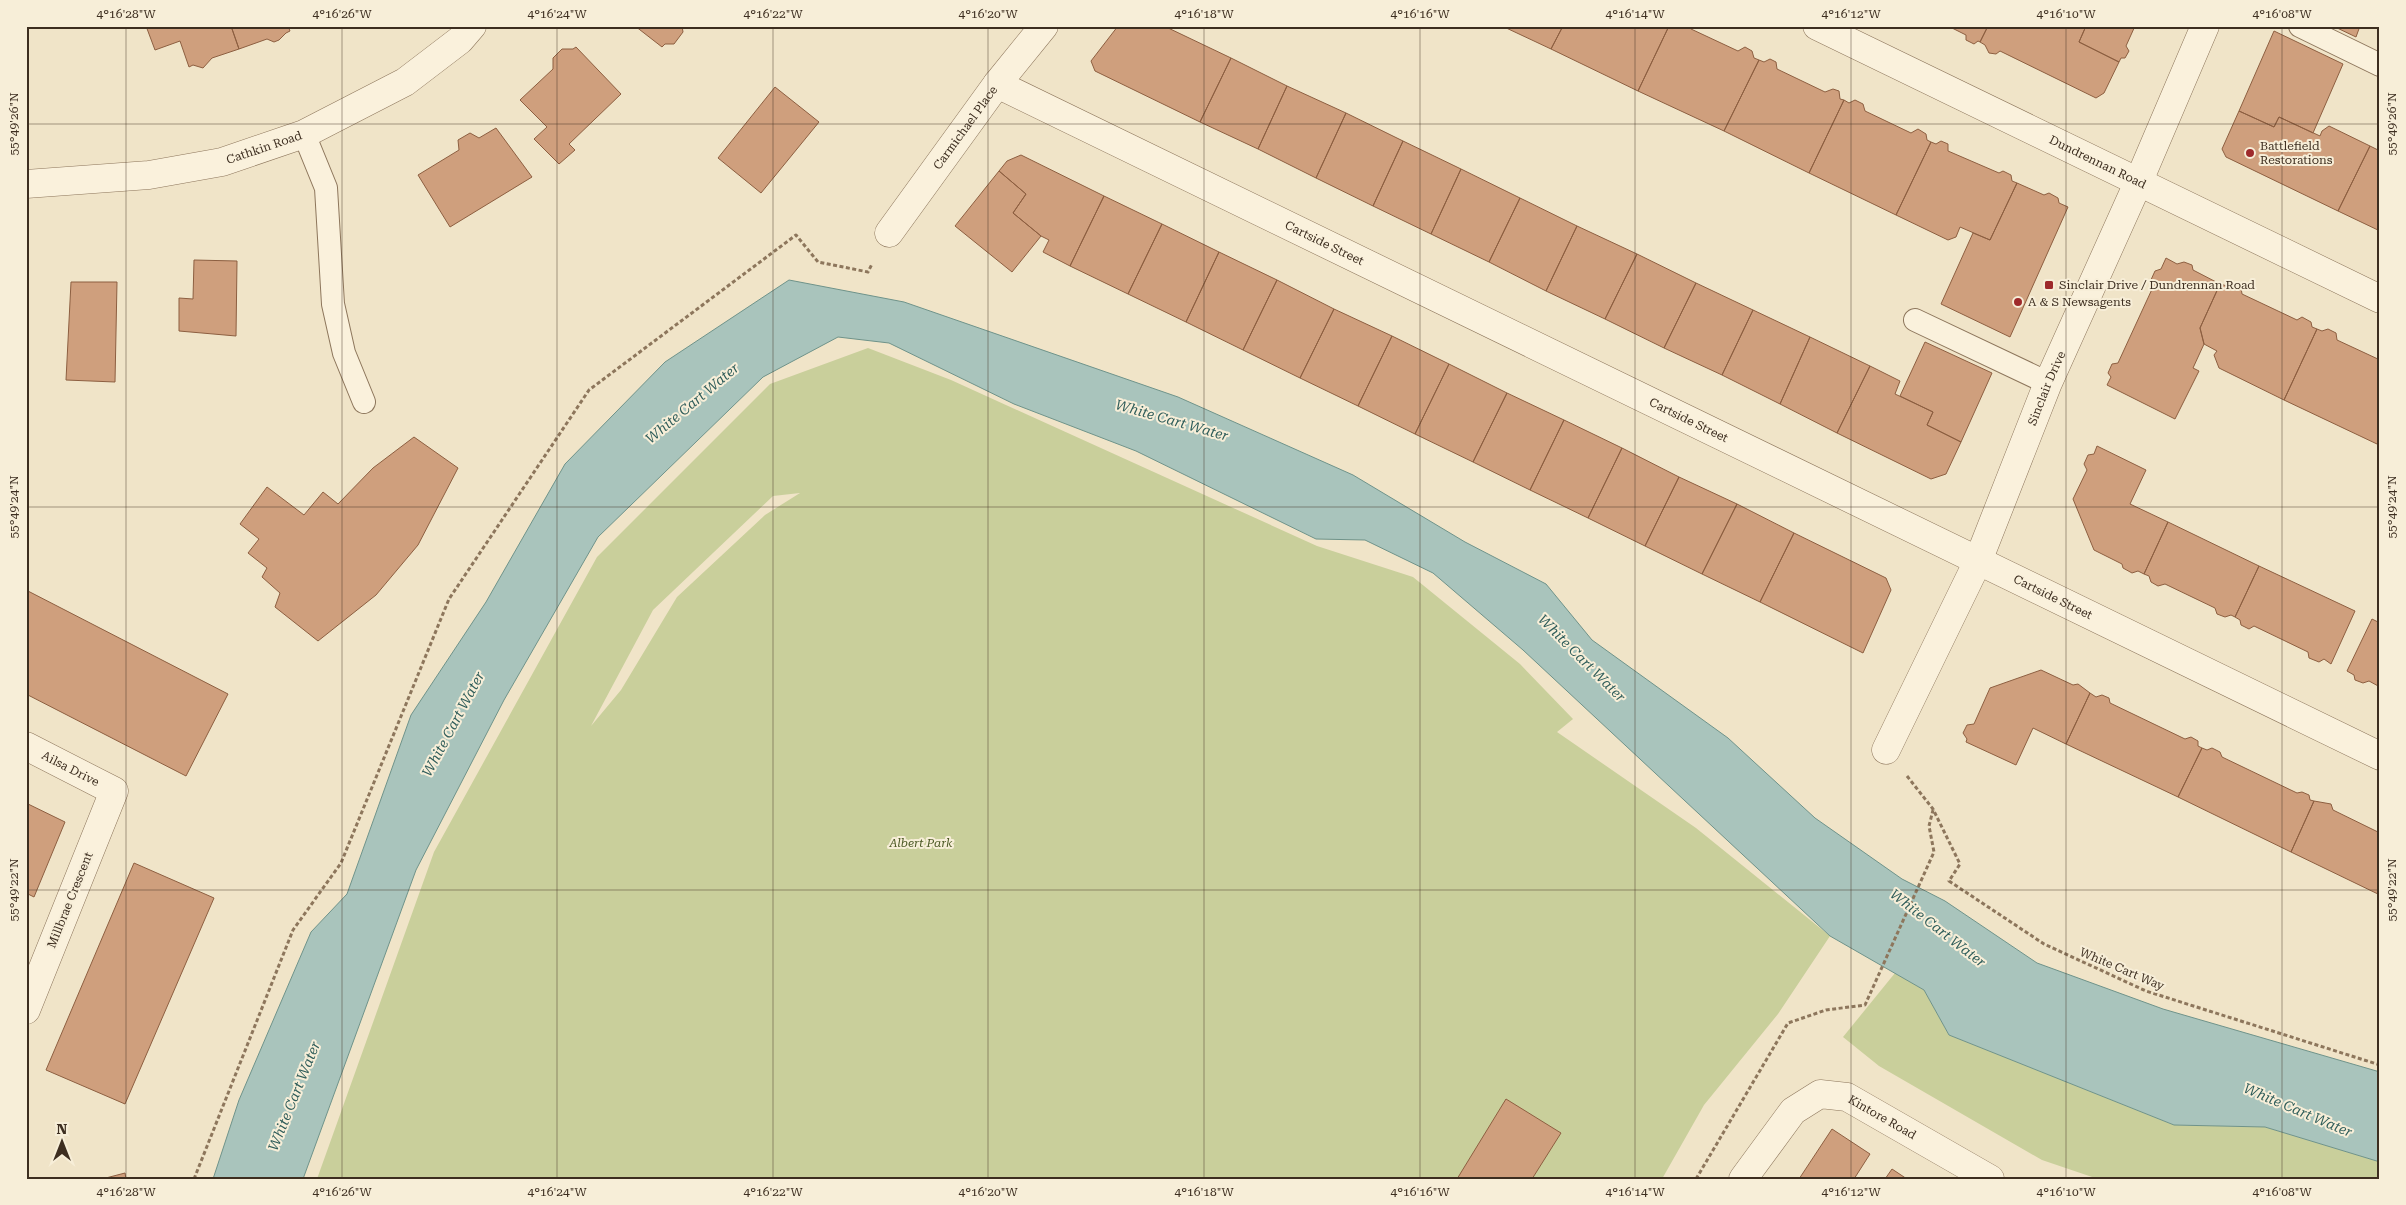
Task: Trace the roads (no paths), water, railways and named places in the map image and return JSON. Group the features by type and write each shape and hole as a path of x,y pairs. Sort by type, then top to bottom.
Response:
{"street":[{"name":"Cathkin Road","path":"26,184 149,176 222,162 304,134 405,82 460,40 472,26"},
{"name":"Carmichael Place","path":"889,233 997,84 1044,26"},
{"name":"Dundrennan Road","path":"1817,26 2380,299"},
{"name":"Sinclair Drive","path":"1886,750 1978,561 2048,383 2138,183 2205,26"},
{"name":"Cartside Street","path":"997,84 2380,756"},
{"name":"Ailsa Drive","path":"26,746 114,791"},
{"name":"Millbrae Crescent","path":"26,1010 114,791"},
{"name":"Kintore Road","path":"1744,1179 1793,1111 1820,1094 1847,1097 1990,1179"}],"lane":[{"path":"2300,26 2380,65"},
{"path":"304,134 326,188 333,304 344,353 364,402"},
{"path":"1916,320 2048,383"}],"water":[{"name":"White Cart Water","path":"789,280 904,302 1178,397 1353,475 1465,542 1546,584 1592,640 1728,738 1815,818 1902,879 1945,901 2037,963 2163,1009 2380,1072 2380,1162 2265,1127 2174,1125 1949,1035 1924,990 1830,936 1523,650 1433,573 1365,540 1316,539 1136,451 1014,404 889,343 838,337 763,377 598,537 504,700 416,870 303,1179 213,1179 239,1100 311,932 347,894 411,715 486,602 565,464 665,362"}],"place":[{"name":"Battlefield Restorations","path":"2250,153"},
{"name":"Sinclair Drive / Dundrennan Road","path":"2049,285"},
{"name":"A & S Newsagents","path":"2018,302"}],"park label":[{"name":"Albert Park","path":"921,843"}]}
